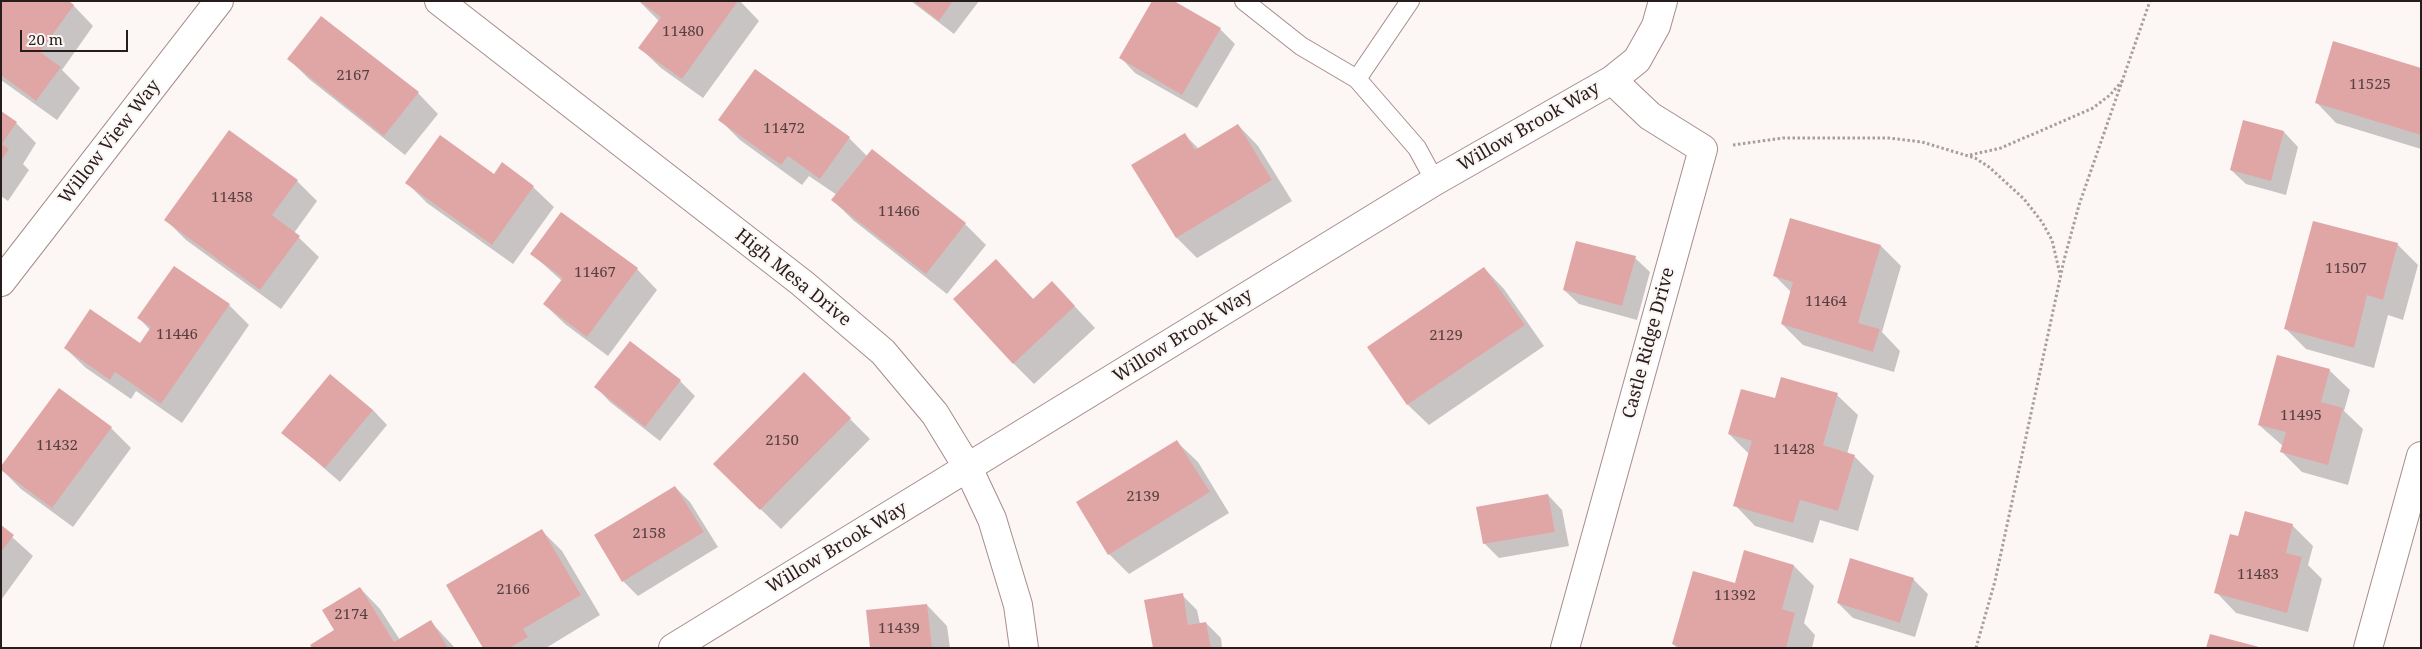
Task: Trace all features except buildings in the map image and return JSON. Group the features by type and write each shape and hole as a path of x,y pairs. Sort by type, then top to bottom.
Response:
{"street":[{"name":"Willow View Way","path":"1,282 219,1"},
{"name":"High Mesa Drive","path":"439,1 802,283 884,352 935,414 968,468 992,519 1018,605 1024,648"},
{"name":"Willow Brook Way","path":"673,648 1435,181 1612,80 1638,60 1656,26 1663,1"},
{"path":"1612,80 1650,116 1703,149"},
{"name":"Castle Ridge Drive","path":"1565,648 1703,149"},
{"path":"2368,648 2421,456"}],"lane":[{"path":"1244,1 1301,46 1357,79 1417,148 1435,181"},
{"path":"1357,79 1410,1"}],"path":[{"path":"1976,648 1995,581 2060,275 2078,205 2125,77 2150,1"},
{"path":"1968,155 2001,148 2093,108 2110,95 2125,77"},
{"path":"1703,149 1783,138 1858,137 1922,142 1968,155 1989,167 2024,200 2042,222 2052,240 2060,275"}]}
